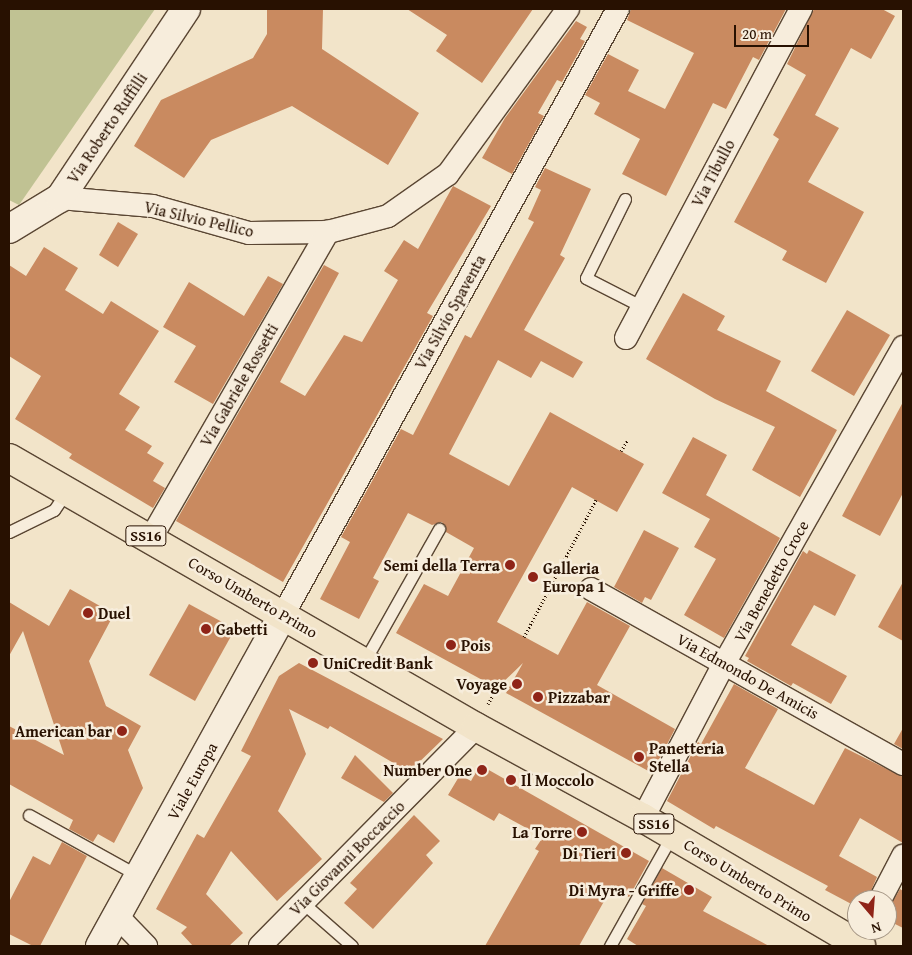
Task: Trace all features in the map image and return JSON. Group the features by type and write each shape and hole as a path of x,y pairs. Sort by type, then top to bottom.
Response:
{"main road":[{"name":"Corso Umberto Primo","path":"9,458 151,538 476,727 643,818 847,938"}],"street":[{"name":"Via Roberto Ruffilli","path":"9,229 60,198 186,9"},
{"name":"Via Silvio Pellico","path":"60,198 153,206 249,233 328,232 388,216 448,174 568,9"},
{"name":"Via Silvio Spaventa","path":"283,615 618,9"},
{"name":"Via Tibullo","path":"626,338 801,9"},
{"name":"Via Gabriele Rossetti","path":"151,538 328,232"},
{"name":"Via Benedetto Croce","path":"643,818 725,662 903,347"},
{"name":"Via Edmondo De Amicis","path":"591,590 725,662 903,764"},
{"name":"Viale Europa","path":"100,946 283,615"},
{"name":"Via Giovanni Boccaccio","path":"260,946 476,727"},
{"path":"885,890 903,856"},
{"path":"117,916 146,946"}],"lane":[{"path":"625,199 586,278 643,307"},
{"path":"9,533 54,510 67,491"},
{"path":"364,662 439,529"},
{"path":"29,815 140,876"},
{"path":"610,946 672,835"},
{"path":"303,903 352,946"}],"path":[{"path":"622,451 628,440"},
{"path":"524,637 596,500"}],"green space":[{"path":"9,9 155,9 19,205 9,200"}],"building":[{"path":"267,9 323,9 322,49 419,113 388,165 292,106 211,140 184,178 134,146 161,100 253,58 267,34"},
{"path":"407,9 533,9 482,83 436,51 447,35"},
{"path":"631,9 786,9 759,60 753,57 726,109 713,103 666,196 622,174 640,139 594,114 600,103 585,95 608,54 639,70 628,91 665,109 694,53 627,20"},
{"path":"814,9 882,9 895,16 871,59 851,48 815,115 839,128 808,182 864,212 826,283 782,260 787,251 734,222 779,139 773,135 806,75 787,64"},
{"path":"576,21 587,27 580,39 585,41 562,82 557,80 538,113 544,116 512,174 482,158 505,118"},
{"path":"545,168 591,189 560,255 565,258 524,330 583,362 573,378 541,361 531,378 498,360 449,454 509,486 550,412 644,464 617,512 572,487 497,622 558,655 587,602 630,626 597,685 675,729 652,773 506,693 523,663 497,688 396,633 424,584 448,596 474,548 446,532 442,522 432,525 408,513 373,578 379,581 359,619 320,599 350,542 341,537 401,429 413,435 465,335 471,338 534,222 528,219 541,190 535,187"},
{"path":"453,186 491,206 427,313 433,316 283,582 176,521 324,265 339,273 280,382 305,396 344,335 362,342 398,280 384,271 404,240 418,249"},
{"path":"118,222 138,234 118,267 99,255"},
{"path":"44,247 78,268 65,290 103,314 111,301 159,331 119,394 140,407 125,430 152,446 147,453 164,463 153,481 165,488 153,508 69,458 72,454 15,419 41,376 9,356 9,265 26,276"},
{"path":"268,276 283,284 213,404 174,382 196,346 163,327 189,282 244,316"},
{"path":"683,293 725,316 717,330 781,361 766,391 837,430 800,497 752,470 775,427 715,399 646,359"},
{"path":"847,310 890,335 854,396 811,371"},
{"path":"903,402 903,493 880,536 842,516"},
{"path":"693,437 727,455 706,495 780,538 724,638 684,615 716,559 694,547 710,519 662,493"},
{"path":"644,530 679,548 651,600 645,597 642,603 614,587"},
{"path":"809,550 856,575 835,616 814,605 791,645 847,676 831,704 793,683 791,686 747,661 749,658 745,656 803,551 807,554"},
{"path":"903,582 903,641 878,627"},
{"path":"70,589 114,614 89,661 106,706 141,726 128,750 143,788 114,843 98,834 93,842 69,829 73,820 9,784 9,726 64,755 23,631 9,656 9,602 49,626"},
{"path":"189,604 235,629 195,701 149,675"},
{"path":"299,663 443,739 409,772 330,726 328,729 289,709 306,754 278,811 322,859 277,901 231,851 206,894 243,933 229,946 193,946 181,933 187,927 156,909 197,834 204,838 251,756 241,751 279,676"},
{"path":"734,684 778,709 745,768 814,805 845,748 903,777 903,843 860,818 839,856 877,877 871,890 847,890 847,902 825,890 828,886 716,826 714,829 667,801 698,742 701,744"},
{"path":"903,728 903,749 894,744"},
{"path":"355,755 393,793 384,802 341,778"},
{"path":"480,765 649,861 629,897 612,887 579,946 485,946 539,851 535,849 543,837 499,813 494,821 448,795 460,775 471,781"},
{"path":"414,815 440,841 426,855 433,863 373,929 344,903 357,889 350,883"},
{"path":"62,842 87,856 40,946 33,946 9,934 9,902 33,856 50,865"},
{"path":"662,868 712,897 703,911 769,946 638,946 627,939 646,906 642,904"},
{"path":"900,889 903,891 903,928 897,925 897,894"}],"place":[{"name":"Semi della Terra","path":"510,565"},
{"name":"Galleria Europa 1","path":"533,577"},
{"name":"Duel","path":"88,613"},
{"name":"Gabetti","path":"206,629"},
{"name":"Pois","path":"451,645"},
{"name":"UniCredit Bank","path":"313,663"},
{"name":"Voyage","path":"517,684"},
{"name":"Pizzabar","path":"538,697"},
{"name":"American bar","path":"122,731"},
{"name":"Panetteria Stella","path":"639,757"},
{"name":"Number One","path":"482,770"},
{"name":"Il Moccolo","path":"511,780"},
{"name":"La Torre","path":"582,832"},
{"name":"Di Tieri","path":"626,853"},
{"name":"Di Myra - Griffe","path":"689,890"}]}
